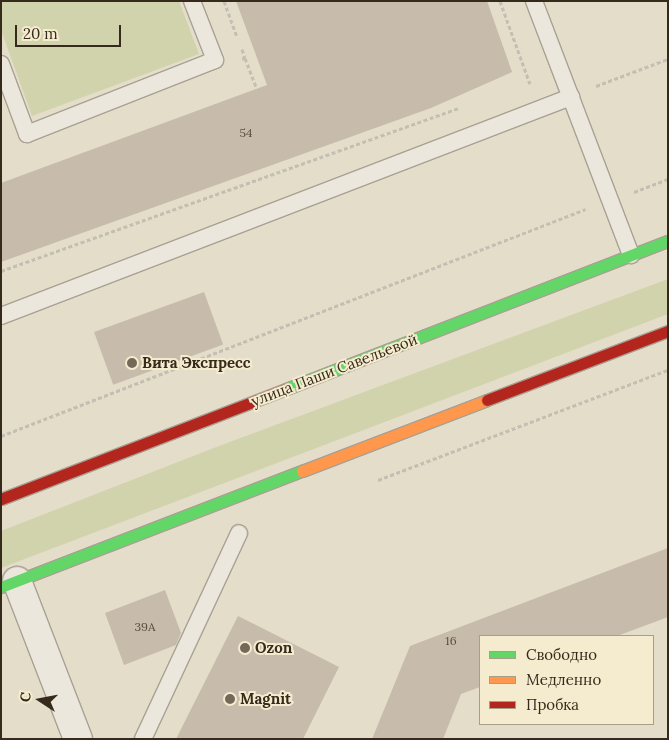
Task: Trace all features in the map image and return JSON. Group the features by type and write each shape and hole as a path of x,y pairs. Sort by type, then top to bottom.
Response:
{"main road":[{"name":"улица Паши Савельевой","path":"1,498 668,241"},
{"path":"9,584 668,330"}],"street":[{"path":"9,584 78,739"}],"lane":[{"path":"1,64 26,134 215,60 192,1"},
{"path":"534,1 631,255"},
{"path":"1,316 570,96"},
{"path":"143,739 239,533"}],"path":[{"path":"500,1 531,84 522,87"},
{"path":"245,58 257,89"},
{"path":"570,96 668,59"},
{"path":"1,271 465,107"},
{"path":"1,436 668,179"},
{"path":"372,482 668,370"}],"green space":[{"path":"1,1 179,1 199,54 32,116 1,30"},
{"path":"668,279 668,314 1,568 1,531 219,446"}],"building":[{"path":"236,1 487,1 512,72 431,108 1,262 1,183 267,85"},
{"path":"204,292 223,345 113,385 94,332"},
{"path":"668,548 668,617 620,635 479,635 479,687 461,694 443,739 372,739 410,646"},
{"path":"165,590 181,633 176,645 124,665 105,613"},
{"path":"238,616 339,667 303,739 176,739"}],"traffic: fast":[{"path":"286,389 668,241"},
{"path":"1,587 302,471"}],"traffic: slow":[{"path":"302,471 487,400"}],"traffic: jam":[{"path":"487,400 668,331"},
{"path":"1,499 286,389"}],"place":[{"name":"Вита Экспресс","path":"132,363"},
{"name":"Ozon","path":"245,648"},
{"name":"Magnit","path":"230,699"}]}
